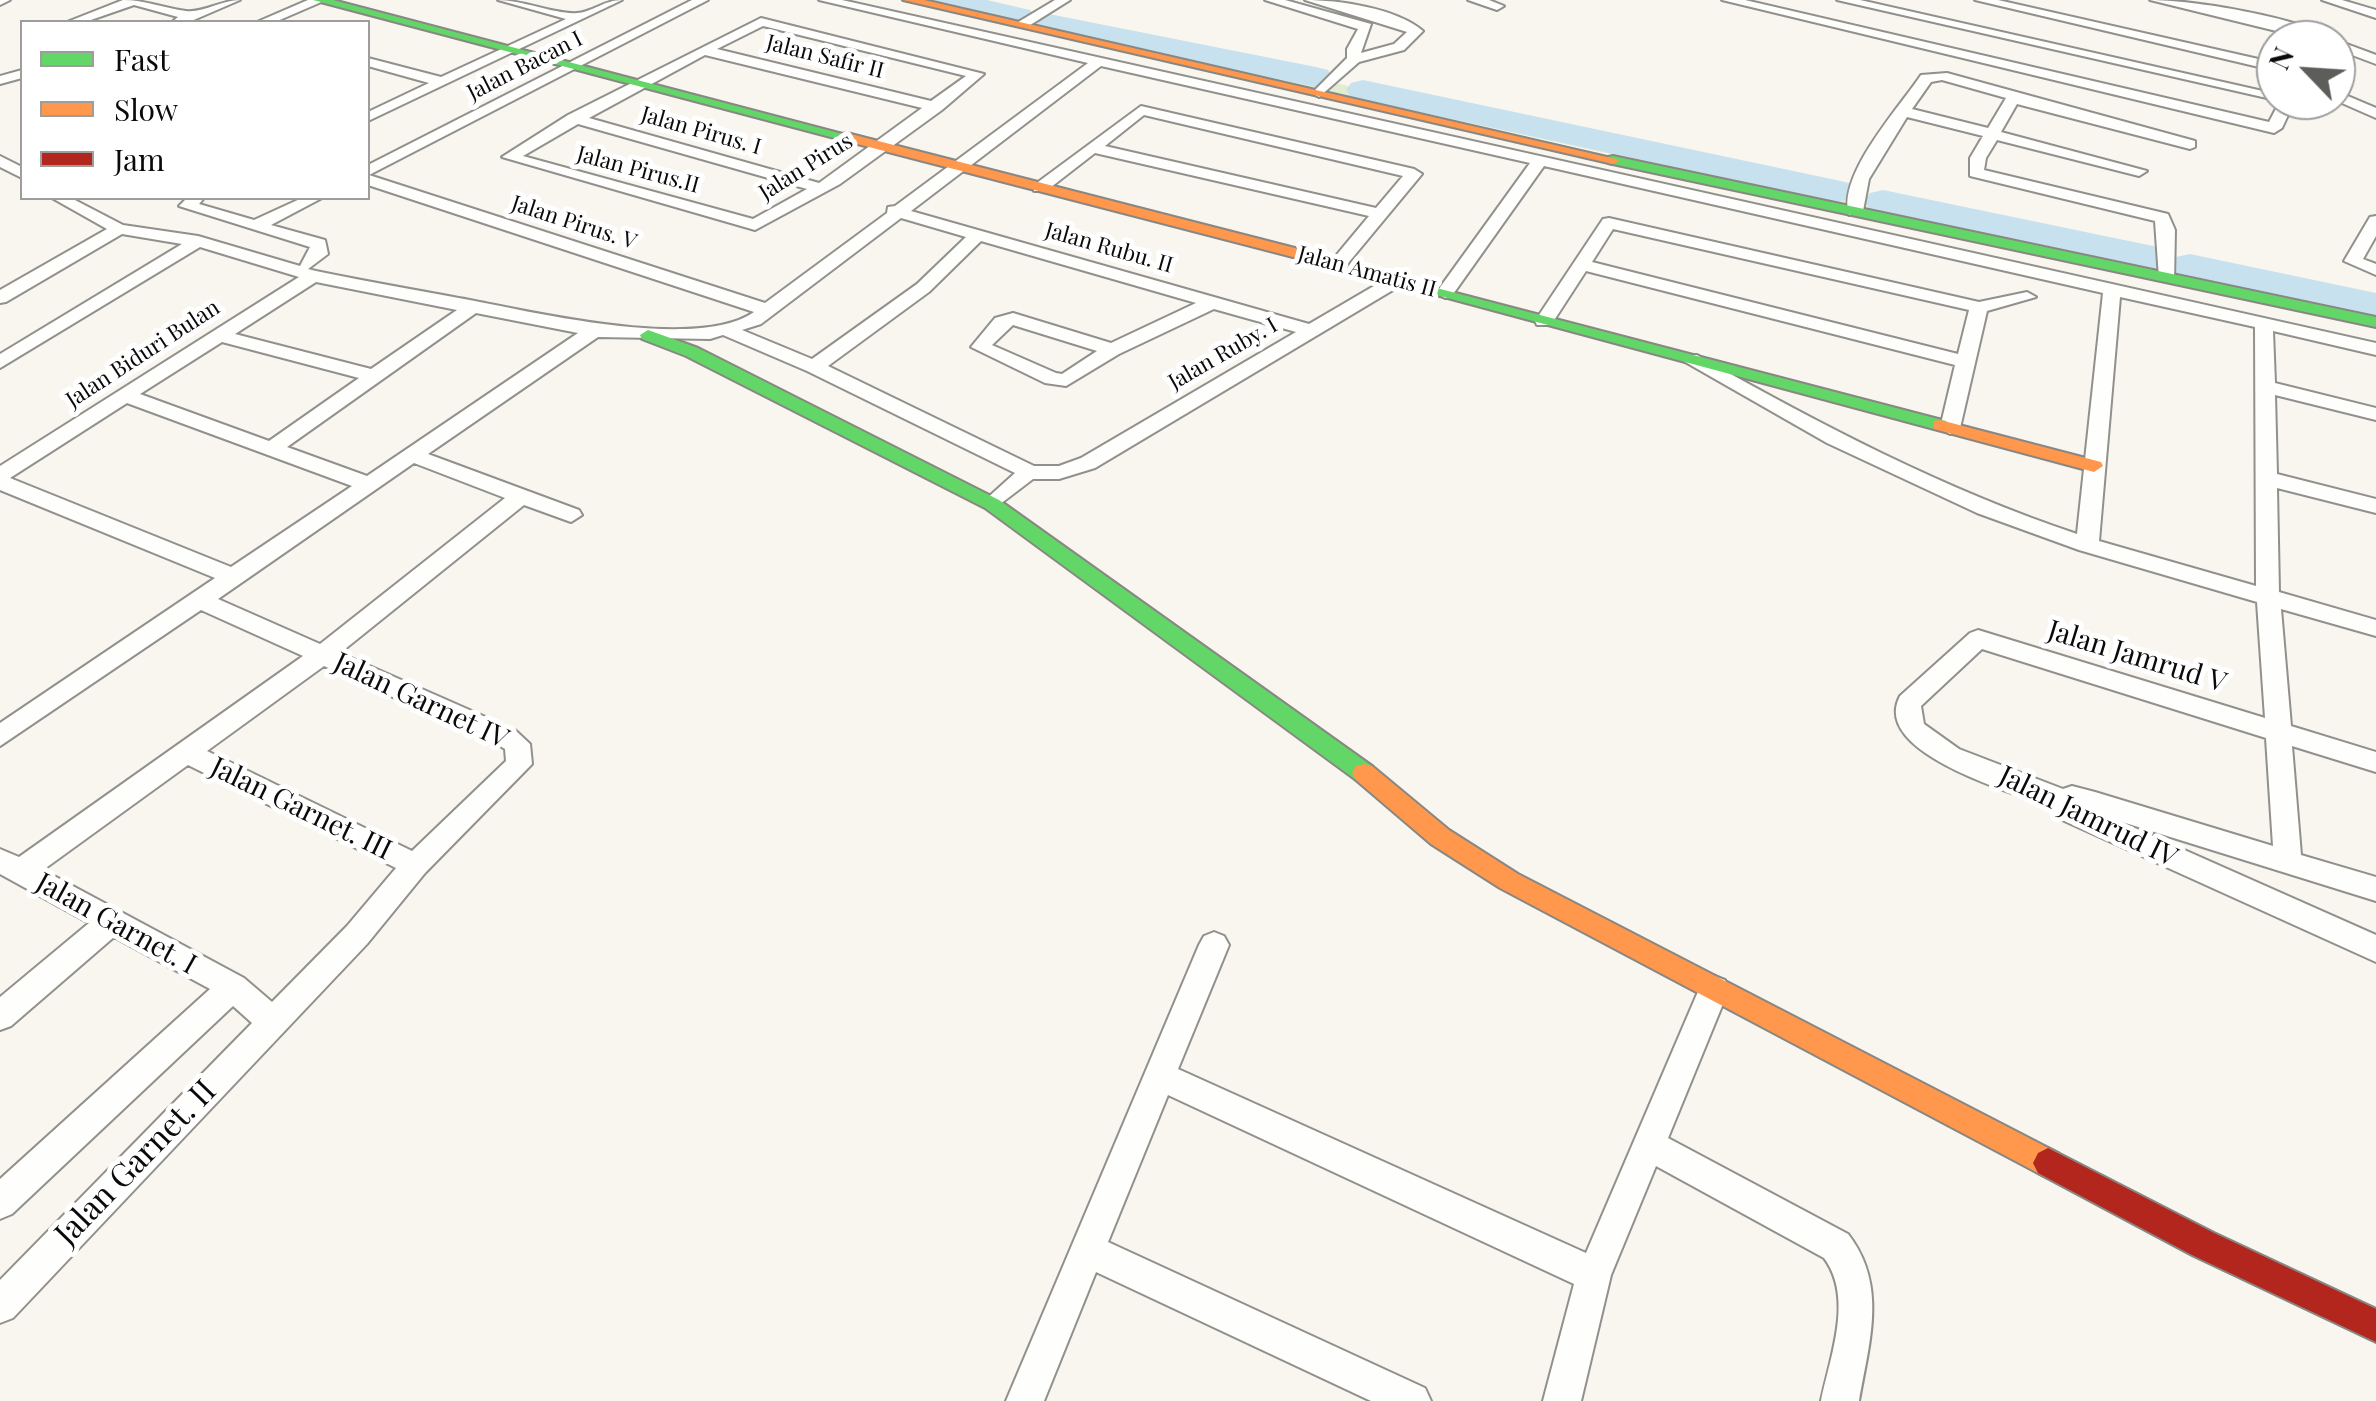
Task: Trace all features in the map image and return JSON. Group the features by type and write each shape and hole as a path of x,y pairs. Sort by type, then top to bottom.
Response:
{"street":[{"path":"79,20 131,1 185,20 234,0"},
{"path":"269,20 320,0"},
{"name":"Jalan Amatis II","path":"320,0 1445,292 2094,466"},
{"path":"504,0 580,18"},
{"path":"370,115 616,0"},
{"name":"Jalan Bacan I","path":"370,170 702,0"},
{"path":"825,0 2376,349"},
{"path":"909,0 1028,20 1324,88 2167,269 2376,322"},
{"path":"1028,20 1064,0"},
{"path":"1271,0 1366,26 1354,49 1354,59"},
{"path":"1311,0 1400,22 1416,31 1399,47 1354,59 1324,88"},
{"path":"1474,0 1497,6"},
{"path":"1728,0 2274,128 2278,120"},
{"path":"1842,0 2256,93"},
{"path":"1981,0 2022,4 2256,61"},
{"path":"2156,0 2256,21"},
{"path":"2328,0 2376,14"},
{"path":"1990,59 2022,4"},
{"name":"Jalan Pirus","path":"702,50 762,22 976,74 834,181 817,186 755,225"},
{"path":"573,118 702,50"},
{"name":"Jalan Safir II","path":"702,50 937,107"},
{"path":"729,331 767,310 954,166 1101,60"},
{"path":"370,63 443,82"},
{"path":"1856,201 1859,181 1929,76 2014,94 1978,158 1976,173 2155,214 2162,218 2167,230 2167,269"},
{"path":"2014,99 2190,144"},
{"path":"1040,188 1141,110 1414,174 1338,264"},
{"path":"1906,112 2139,171"},
{"name":"Jalan Pirus.II","path":"573,118 510,157 755,225"},
{"name":"Jalan Pirus. I","path":"573,118 817,186"},
{"path":"1091,147 1381,214"},
{"path":"1445,292 1539,162"},
{"name":"Jalan Pirus. V","path":"370,181 767,310"},
{"path":"64,200 119,229 198,241 307,270 594,331 648,335 729,331 814,367 1029,472 994,502"},
{"path":"194,200 186,206 320,244 319,254 307,270"},
{"path":"255,226 310,200"},
{"name":"Jalan Rubu. II","path":"894,211 1312,331"},
{"path":"2376,221 2354,261 2376,270"},
{"path":"1544,321 1602,228 1621,224 1979,307 2028,297"},
{"path":"0,298 119,229"},
{"path":"814,367 923,288 978,235"},
{"path":"0,362 198,241"},
{"path":"1583,264 1966,362"},
{"name":"Jalan Biduri Bulan","path":"0,474 126,396 307,270"},
{"name":"Jalan Ruby. I","path":"1029,472 1056,475 1074,470 1396,280"},
{"path":"2086,546 2112,291"},
{"path":"1112,350 1012,319 1002,322 980,348 1059,380 1072,377 1112,350 1215,301"},
{"path":"272,448 474,306"},
{"path":"1950,428 1979,307"},
{"path":"2264,325 2268,598 2288,859"},
{"path":"0,736 11,716 235,578 594,331"},
{"path":"216,335 375,376"},
{"path":"648,335 692,352 994,502 1332,746 1440,838 1508,881 2203,1244 2376,1326"},
{"path":"1690,359 1936,486 2017,522 2086,546 2376,628"},
{"path":"2265,388 2376,414"},
{"path":"126,396 371,485"},
{"path":"414,456 571,516"},
{"path":"2266,478 2376,506"},
{"path":"0,482 235,578"},
{"path":"10,866 186,752 322,655 522,496"},
{"name":"Jalan Garnet IV","path":"200,601 517,744 519,764 416,866 357,935 272,1020"},
{"name":"Jalan Jamrud V","path":"1978,639 2376,762"},
{"name":"Jalan Jamrud IV","path":"1978,639 1910,703 1908,718 1920,737 2064,801 2082,817 2376,949"},
{"name":"Jalan Garnet. III","path":"186,752 416,866"},
{"path":"2064,801 2072,797 2084,800 2376,888"},
{"name":"Jalan Garnet. I","path":"10,866 233,988 272,1020"},
{"path":"0,1016 110,923"},
{"path":"1025,1401 1214,945"},
{"path":"0,1202 233,988"},
{"path":"1562,1401 1594,1274 1714,990"},
{"name":"Jalan Garnet. II","path":"0,1305 272,1020"},
{"path":"1162,1077 1594,1274"},
{"path":"1648,1145 1836,1246 1850,1259 1856,1296 1840,1401"},
{"path":"1086,1249 1412,1401"}],"green space":[{"path":"909,0 947,0 2376,306 2376,322"}],"waterway":[{"path":"946,0 1019,16"},
{"path":"1049,23 1316,77"},
{"path":"1363,90 1836,191"},
{"path":"1883,201 2153,258"},
{"path":"2190,266 2376,306"}],"traffic: fast":[{"path":"319,0 847,137"},
{"path":"1613,160 2376,322"},
{"path":"1320,259 1940,425"},
{"path":"648,335 692,352 992,504 1364,773"}],"traffic: slow":[{"path":"909,0 1613,160"},
{"path":"847,137 1320,259"},
{"path":"1940,425 2094,466"},
{"path":"1364,773 1440,837 1509,881 2048,1163"}],"traffic: jam":[{"path":"2048,1163 2203,1244 2376,1326"}]}
